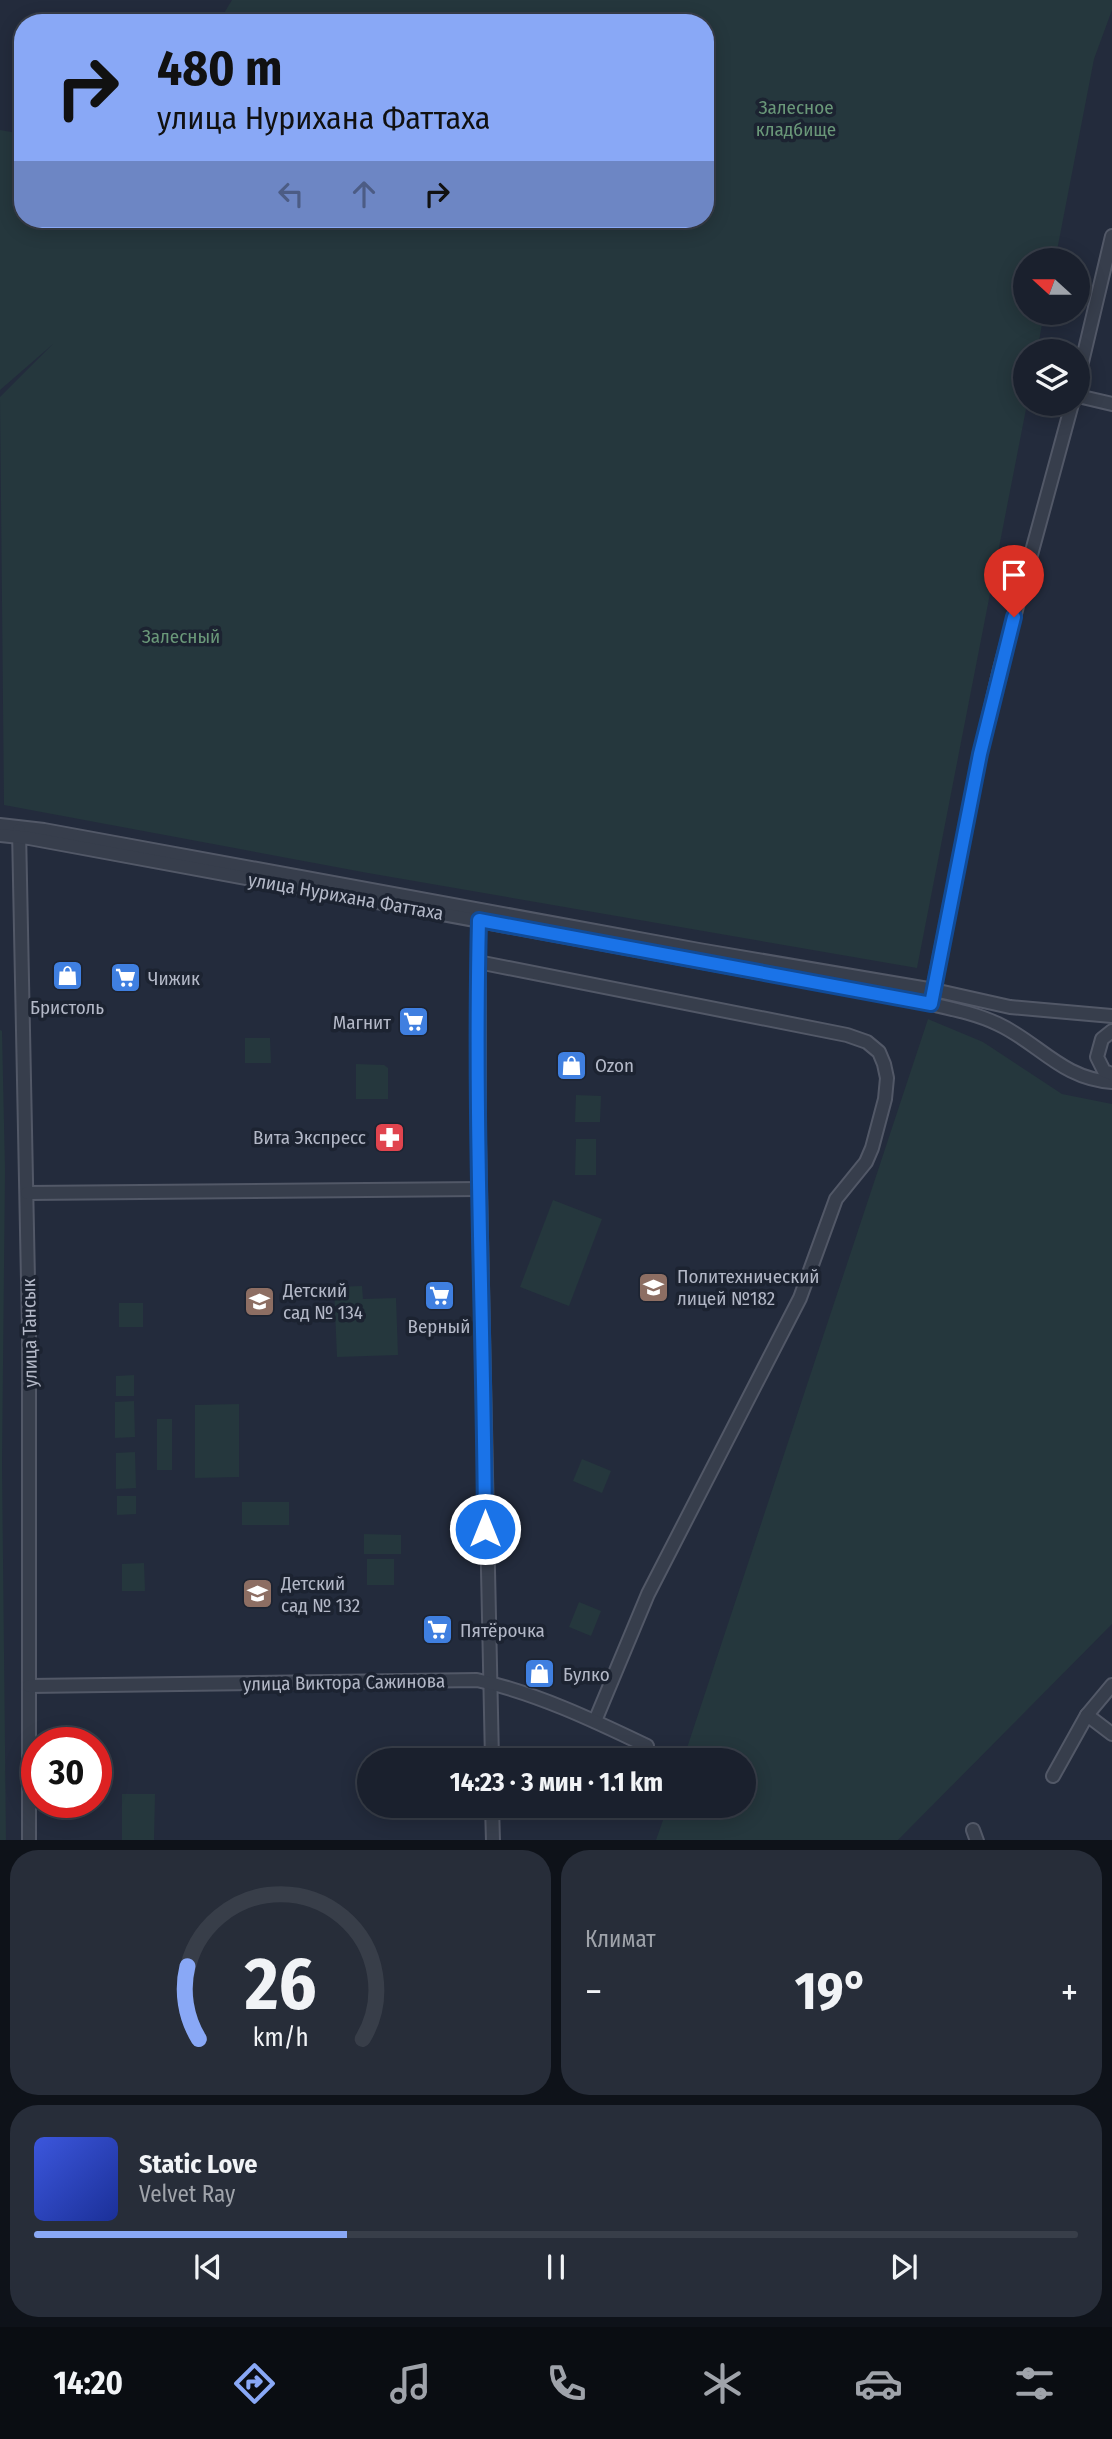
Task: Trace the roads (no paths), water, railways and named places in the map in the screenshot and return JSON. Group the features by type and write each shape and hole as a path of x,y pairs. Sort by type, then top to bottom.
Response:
{"street":[{"path":"1088,339 1112,236"},
{"path":"1090,399 1112,404"},
{"path":"931,1004 980,754 1000,669 1069,416"},
{"path":"0,825 19,832"},
{"path":"0,835 19,832"},
{"name":"улица Нурихана Фаттаха","path":"19,832 479,915 934,990 1036,1011 1112,1017"},
{"name":"улица Тансык","path":"19,832 30,1425 29,1840"},
{"path":"479,915 480,1189 492,1748"},
{"name":"улица Нурихана Фаттаха","path":"479,915 931,1004 998,1024 1060,1066 1091,1079 1112,1082"},
{"path":"478,962 848,1035 867,1042 878,1052 887,1078 885,1099 866,1162 836,1199 800,1298 648,1594 595,1721"},
{"path":"1112,1031 1102,1039 1097,1057 1104,1071 1112,1074"},
{"path":"27,1193 480,1189"},
{"name":"улица Виктора Сажинова","path":"29,1686 477,1680 595,1721 647,1746"},
{"path":"1053,1776 1087,1716 1112,1685"},
{"path":"1087,1716 1112,1734"},
{"path":"492,1818 493,1840"}],"place":[{"name":"Бристоль","path":"67,976"},
{"name":"Чижик","path":"125,978"},
{"name":"Магнит","path":"414,1022"},
{"name":"Ozon","path":"572,1065"},
{"name":"Вита Экспресс","path":"389,1137"},
{"name":"Политехнический лицей №182","path":"654,1287"},
{"name":"Верный","path":"439,1295"},
{"name":"Детский сад № 134","path":"260,1301"},
{"name":"Детский сад № 132","path":"258,1594"},
{"name":"Пятёрочка","path":"437,1630"},
{"name":"Булко","path":"540,1674"}],"park label":[{"name":"Залесное кладбище","path":"796,118"},
{"name":"Залесный","path":"181,636"}]}
